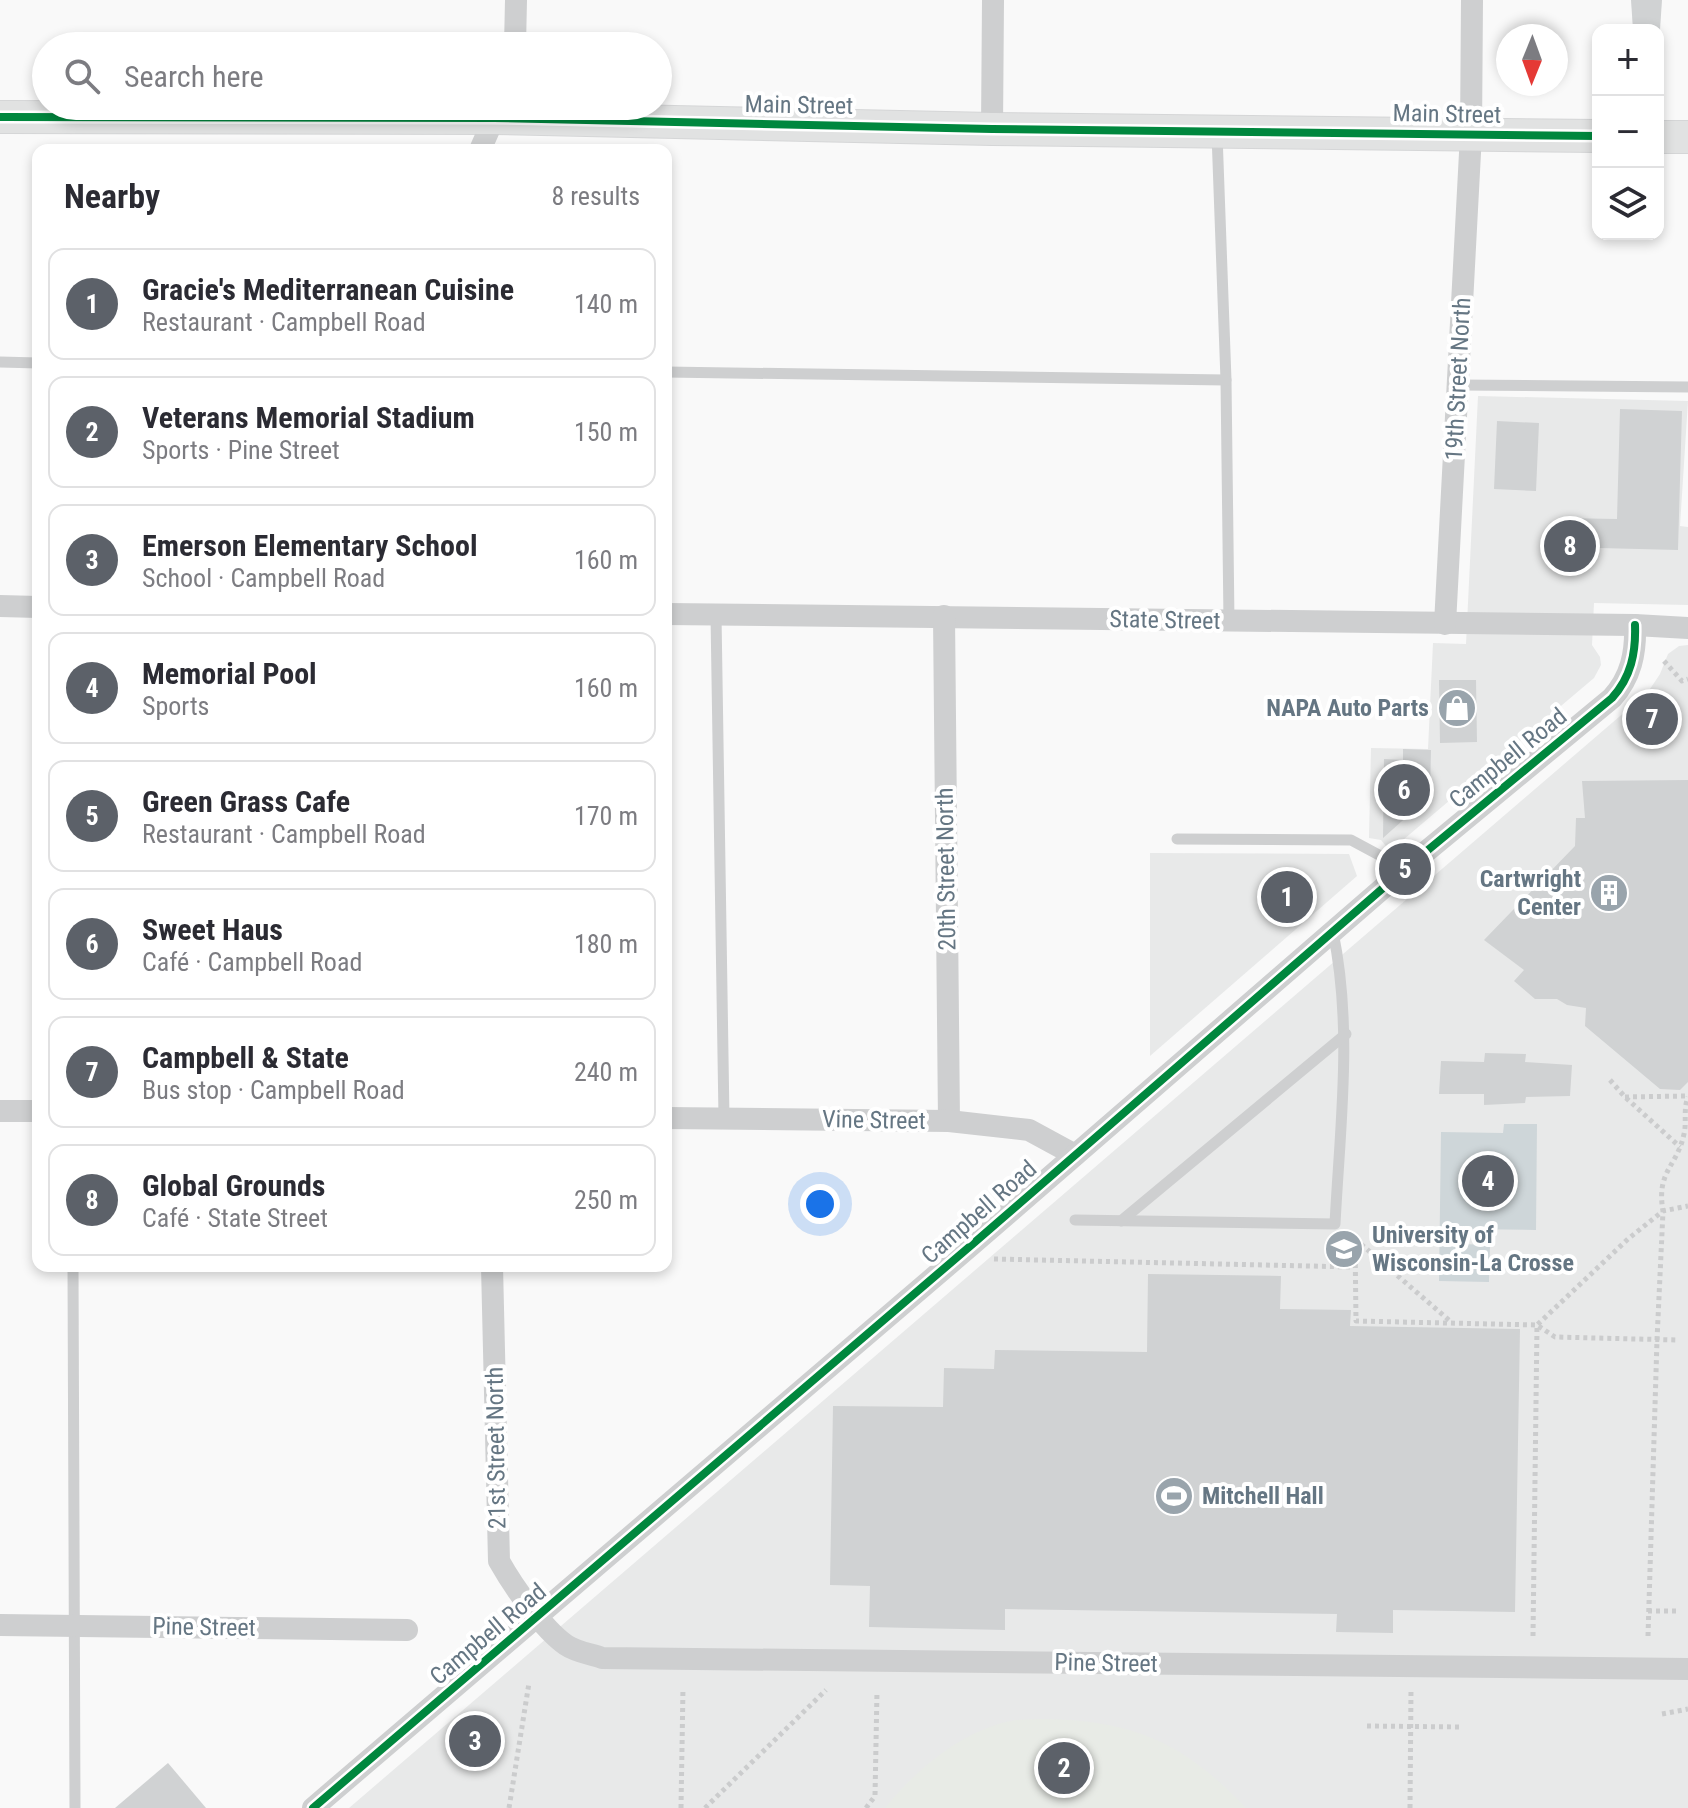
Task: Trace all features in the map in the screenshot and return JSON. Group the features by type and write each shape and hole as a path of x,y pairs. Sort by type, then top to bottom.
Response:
{"street":[{"path":"515,32 516,0"},
{"path":"992,129 993,0"},
{"name":"19th Street North","path":"1445,624 1471,134 1472,0"},
{"name":"Main Street","path":"0,117 32,117"},
{"name":"Main Street","path":"672,118 992,129 1592,136"},
{"path":"483,144 493,120"},
{"path":"1664,137 1688,137"},
{"path":"0,606 32,607"},
{"name":"State Street","path":"672,614 1688,626"},
{"name":"20th Street North","path":"944,616 949,1121"},
{"name":"Campbell Road","path":"313,1808 1405,869 1612,698 1627,679 1634,651 1635,625"},
{"path":"0,1111 32,1111"},
{"name":"Vine Street","path":"672,1118 949,1121 1029,1130 1075,1155"},
{"name":"21st Street North","path":"492,1272 499,1561 538,1617"},
{"name":"Pine Street","path":"538,1617 567,1646 602,1658 1688,1669"},
{"name":"Pine Street","path":"0,1625 407,1630"}],"lane":[{"path":"1217,132 1226,380 1229,621"},
{"path":"0,362 32,363"},
{"path":"672,372 1226,380"},
{"path":"1458,385 1688,387"},
{"path":"716,615 724,1118"},
{"path":"1177,839 1351,840 1405,869"},
{"path":"1075,1220 1335,1224 1346,1034 1340,964 1333,932"},
{"path":"1121,1221 1346,1034"},
{"path":"73,1272 75,1808"}],"path":[{"path":"1664,661 1682,681 1688,679"},
{"path":"1610,1080 1680,1147"},
{"path":"1625,1097 1688,1097 1684,1107 1685,1132 1660,1193 1663,1211 1648,1636"},
{"path":"1533,1636 1537,1325 1628,1239 1663,1211 1688,1206"},
{"path":"1335,1224 1451,1322"},
{"path":"1355,1240 1356,1321 1537,1325 1555,1337 1677,1340"},
{"path":"994,1259 1354,1267"},
{"path":"1648,1611 1679,1611"},
{"path":"1410,1808 1412,1666"},
{"path":"509,1808 529,1683"},
{"path":"681,1808 683,1688"},
{"path":"705,1808 826,1690"},
{"path":"866,1808 875,1796 877,1691"},
{"path":"1662,1714 1688,1709"},
{"path":"1367,1726 1463,1727"}],"shaded area":[{"path":"1478,396 1688,401 1680,526 1688,527 1688,605 1594,603 1592,645 1601,665 1594,678 1390,851 1381,840 1369,838 1371,748 1428,749 1433,643 1466,644"},
{"name":"University of Wisconsin-La Crosse","path":"1688,645 1688,1808 349,1808 1648,692 1668,654 1679,646"},
{"path":"1150,853 1349,854 1357,876 1150,1056"},
{"path":"1504,1124 1537,1124 1536,1230 1461,1229 1461,1244 1490,1245 1489,1282 1439,1281 1441,1132 1503,1133"},
{"path":"1047,1719 1107,1725 1157,1740 1202,1767 1246,1808 885,1808 927,1765 960,1741 1016,1720"}],"building":[{"path":"1631,0 1662,0 1660,24 1633,24"},
{"path":"1620,409 1682,411 1678,550 1560,547 1562,518 1617,519"},
{"path":"1497,421 1539,423 1536,491 1494,489"},
{"path":"1439,680 1476,680 1477,742 1440,743"},
{"path":"1403,749 1431,750 1430,796 1383,838 1384,759 1403,760"},
{"name":"Cartwright Center","path":"1688,780 1688,1082 1680,1090 1660,1089 1585,1026 1586,1008 1567,1005 1557,999 1535,999 1514,981 1524,970 1484,940 1575,846 1576,818 1585,818 1582,781"},
{"path":"1485,1053 1526,1054 1525,1062 1572,1065 1570,1096 1526,1097 1525,1103 1484,1105 1484,1094 1439,1094 1441,1061 1484,1062"},
{"name":"Mitchell Hall","path":"1148,1274 1281,1276 1280,1309 1351,1310 1350,1326 1520,1329 1515,1612 1393,1610 1393,1633 1336,1632 1337,1614 1005,1609 1005,1630 869,1627 870,1586 830,1585 833,1406 943,1407 944,1368 994,1369 995,1350 1147,1352"},
{"path":"168,1763 206,1808 115,1808"}],"cycle path":[{"path":"0,117 32,117"},
{"path":"585,120 992,129 1592,136"},
{"path":"313,1808 975,1242 1405,869 1612,698 1624,682 1631,664 1635,625"}],"place":[{"name":"Global Grounds","path":"1570,546"},
{"name":"NAPA Auto Parts","path":"1457,708"},
{"name":"Campbell & State","path":"1652,719"},
{"name":"Sweet Haus","path":"1404,790"},
{"name":"Green Grass Cafe","path":"1405,869"},
{"name":"Cartwright Center","path":"1609,893"},
{"name":"Gracie's Mediterranean Cuisine","path":"1287,897"},
{"name":"Memorial Pool","path":"1488,1181"},
{"name":"University of Wisconsin-La Crosse","path":"1344,1249"},
{"name":"Mitchell Hall","path":"1174,1496"},
{"name":"Emerson Elementary School","path":"475,1741"},
{"name":"Veterans Memorial Stadium","path":"1064,1768"}]}
